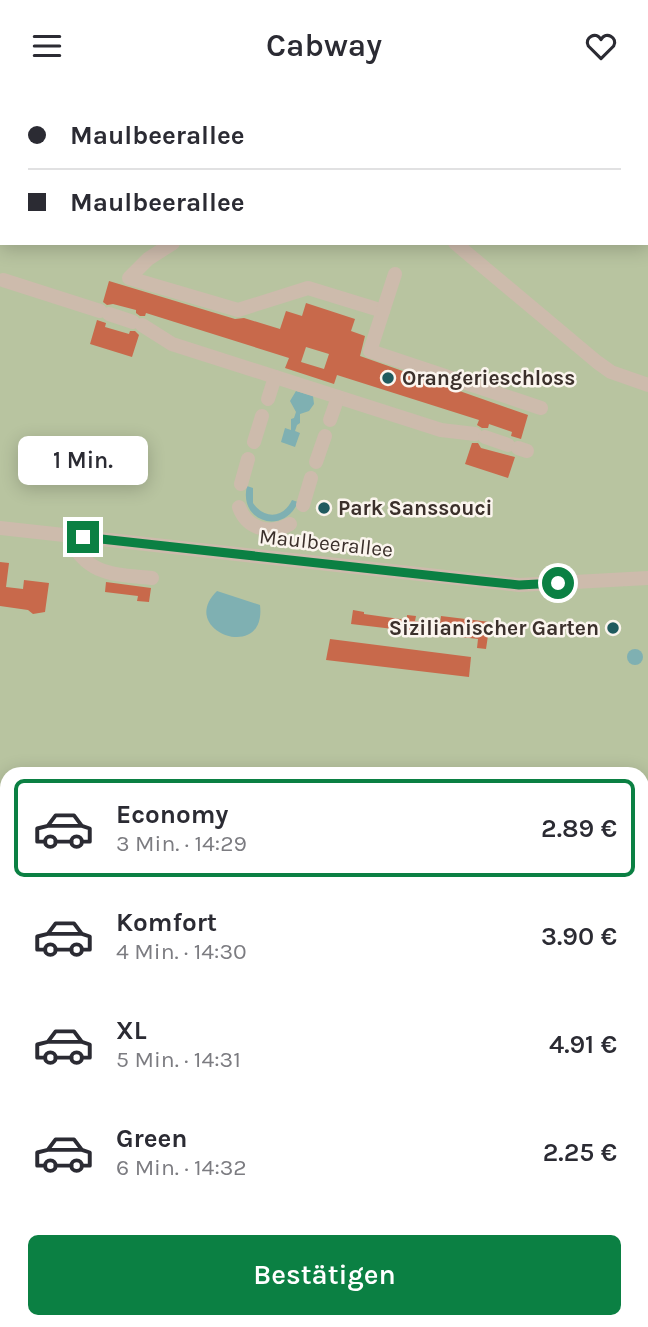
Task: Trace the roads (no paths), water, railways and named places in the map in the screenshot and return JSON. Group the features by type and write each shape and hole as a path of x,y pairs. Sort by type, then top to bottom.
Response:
{"street":[{"path":"170,245 148,259 129,278 238,310 309,288 383,311"},
{"path":"457,245 597,362 611,372 648,385"},
{"path":"395,274 370,351 541,408"},
{"path":"3,280 138,323 172,344 275,377 306,381 338,397 442,430 480,435 517,448"},
{"path":"268,399 275,377"},
{"path":"330,420 338,397"},
{"path":"254,442 262,416"},
{"path":"316,462 325,436"},
{"path":"241,484 248,459"},
{"path":"303,505 311,478"},
{"path":"253,524 289,528"},
{"name":"Maulbeerallee","path":"0,528 519,585 648,578"},
{"path":"68,535 77,551 92,567 110,574 152,578"}],"water":[{"path":"296,391 313,396 314,404 309,411 300,414 300,423 295,431 300,433 295,447 281,442 285,428 291,430 291,419 296,412 290,401"},
{"path":"247,486 253,488 253,503 268,514 279,514 292,500 298,502 283,519 264,520 255,516 249,508"},
{"path":"217,591 260,605 258,623 250,633 239,637 214,629 207,618 207,606"},
{"path":"635,649 643,657 635,665 627,657"}],"place":[{"name":"Orangerieschloss","path":"388,378"},
{"name":"Park Sanssouci","path":"324,508"},
{"name":"Sizilianischer Garten","path":"613,628"}]}
